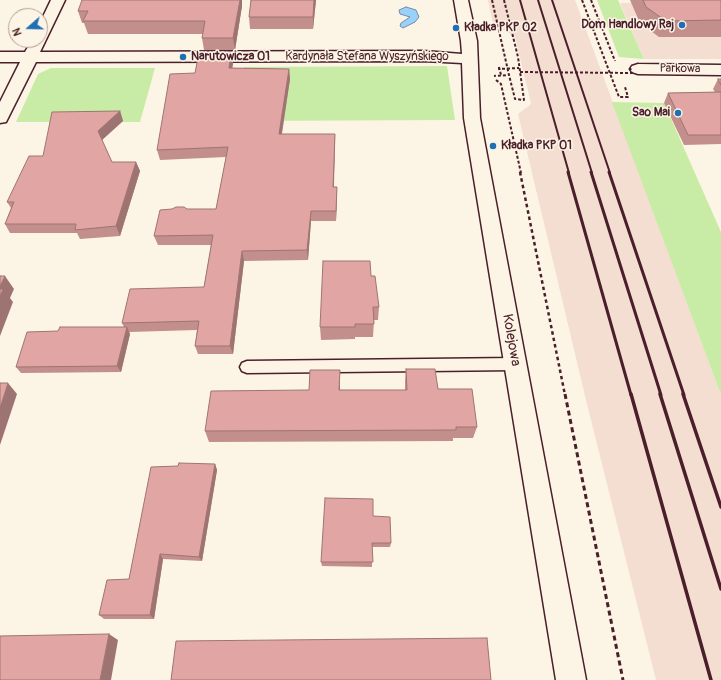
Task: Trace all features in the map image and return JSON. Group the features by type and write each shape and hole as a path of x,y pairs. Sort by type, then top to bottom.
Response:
{"street":[{"path":"48,22 58,0"},
{"name":"Kolejowa","path":"461,0 469,41 472,118 571,680"},
{"path":"0,118 36,48"},
{"name":"Kardynała Stefana Wyszyńskiego","path":"0,57 424,56 470,58"},
{"name":"Parkowa","path":"634,68 721,70"}],"lane":[{"path":"247,367 515,364"}],"path":[{"path":"492,0 515,99 524,100 525,97 518,57 504,0"},
{"path":"582,0 619,97 625,98 628,97 624,84"},
{"path":"591,0 618,67"},
{"path":"501,75 499,68 519,68"},
{"path":"520,72 632,73 634,68"},
{"path":"509,75 490,76 501,84 509,116 623,680"}],"shaded area":[{"path":"488,0 575,0 721,395 721,680 656,680 586,400 518,114 531,104 515,37 493,23"},
{"path":"721,2 721,59 644,59 620,3"}],"green space":[{"path":"597,0 618,0 644,59 619,57"},
{"path":"447,66 455,120 236,121 244,67"},
{"path":"51,68 155,68 140,122 16,122 38,74"},
{"path":"612,102 664,103 721,232 721,395"}],"water":[{"path":"406,7 416,10 419,17 415,22 403,28 400,26 401,23 410,17 400,14 399,10"}],"building":[{"path":"82,0 240,0 233,38 202,38 205,21 83,21 88,11 78,11"},
{"path":"251,0 314,0 313,17 249,17"},
{"path":"643,0 721,0 721,20 666,21 646,7"},
{"path":"199,53 231,53 229,68 289,69 279,134 335,134 333,187 337,187 336,211 311,211 307,250 242,251 230,346 195,346 199,321 122,323 130,289 204,287 213,235 154,236 160,210 172,209 176,207 184,207 187,209 216,209 228,147 157,150 170,74 195,73"},
{"path":"721,92 721,135 688,135 668,93"},
{"path":"120,111 98,131 112,162 136,162 116,226 75,230 76,224 5,224 14,202 7,202 29,156 43,156 52,112"},
{"path":"323,261 370,261 371,276 375,276 379,307 373,307 374,324 355,324 355,327 320,327"},
{"path":"0,276 5,276 0,286"},
{"path":"0,289 3,289 0,297"},
{"path":"60,327 127,327 117,366 16,367 27,332 58,331"},
{"path":"406,369 435,369 438,389 472,389 477,427 456,427 456,430 205,431 211,391 309,390 310,370 340,370 339,390 407,390"},
{"path":"0,383 8,383 0,408"},
{"path":"179,463 215,464 199,557 160,554 150,615 99,615 107,580 129,579 151,467 178,466"},
{"path":"325,498 373,499 373,516 390,517 391,543 372,543 373,562 321,562"},
{"path":"109,634 100,680 0,680 0,636"},
{"path":"487,638 491,680 171,680 176,641"}],"railway":[{"path":"520,0 569,173"},
{"path":"538,0 592,173"},
{"path":"552,0 610,173"},
{"path":"568,172 631,395"},
{"path":"591,172 661,395"},
{"path":"609,172 684,395"},
{"path":"631,394 711,680"},
{"path":"660,394 721,589"},
{"path":"683,394 721,507"}],"place":[{"name":"Dom Handlowy Raj","path":"682,25"},
{"name":"Kładka PKP 02","path":"456,28"},
{"name":"Narutowicza 01","path":"183,57"},
{"name":"Sao Mai","path":"678,113"},
{"name":"Kładka PKP 01","path":"493,146"}]}
